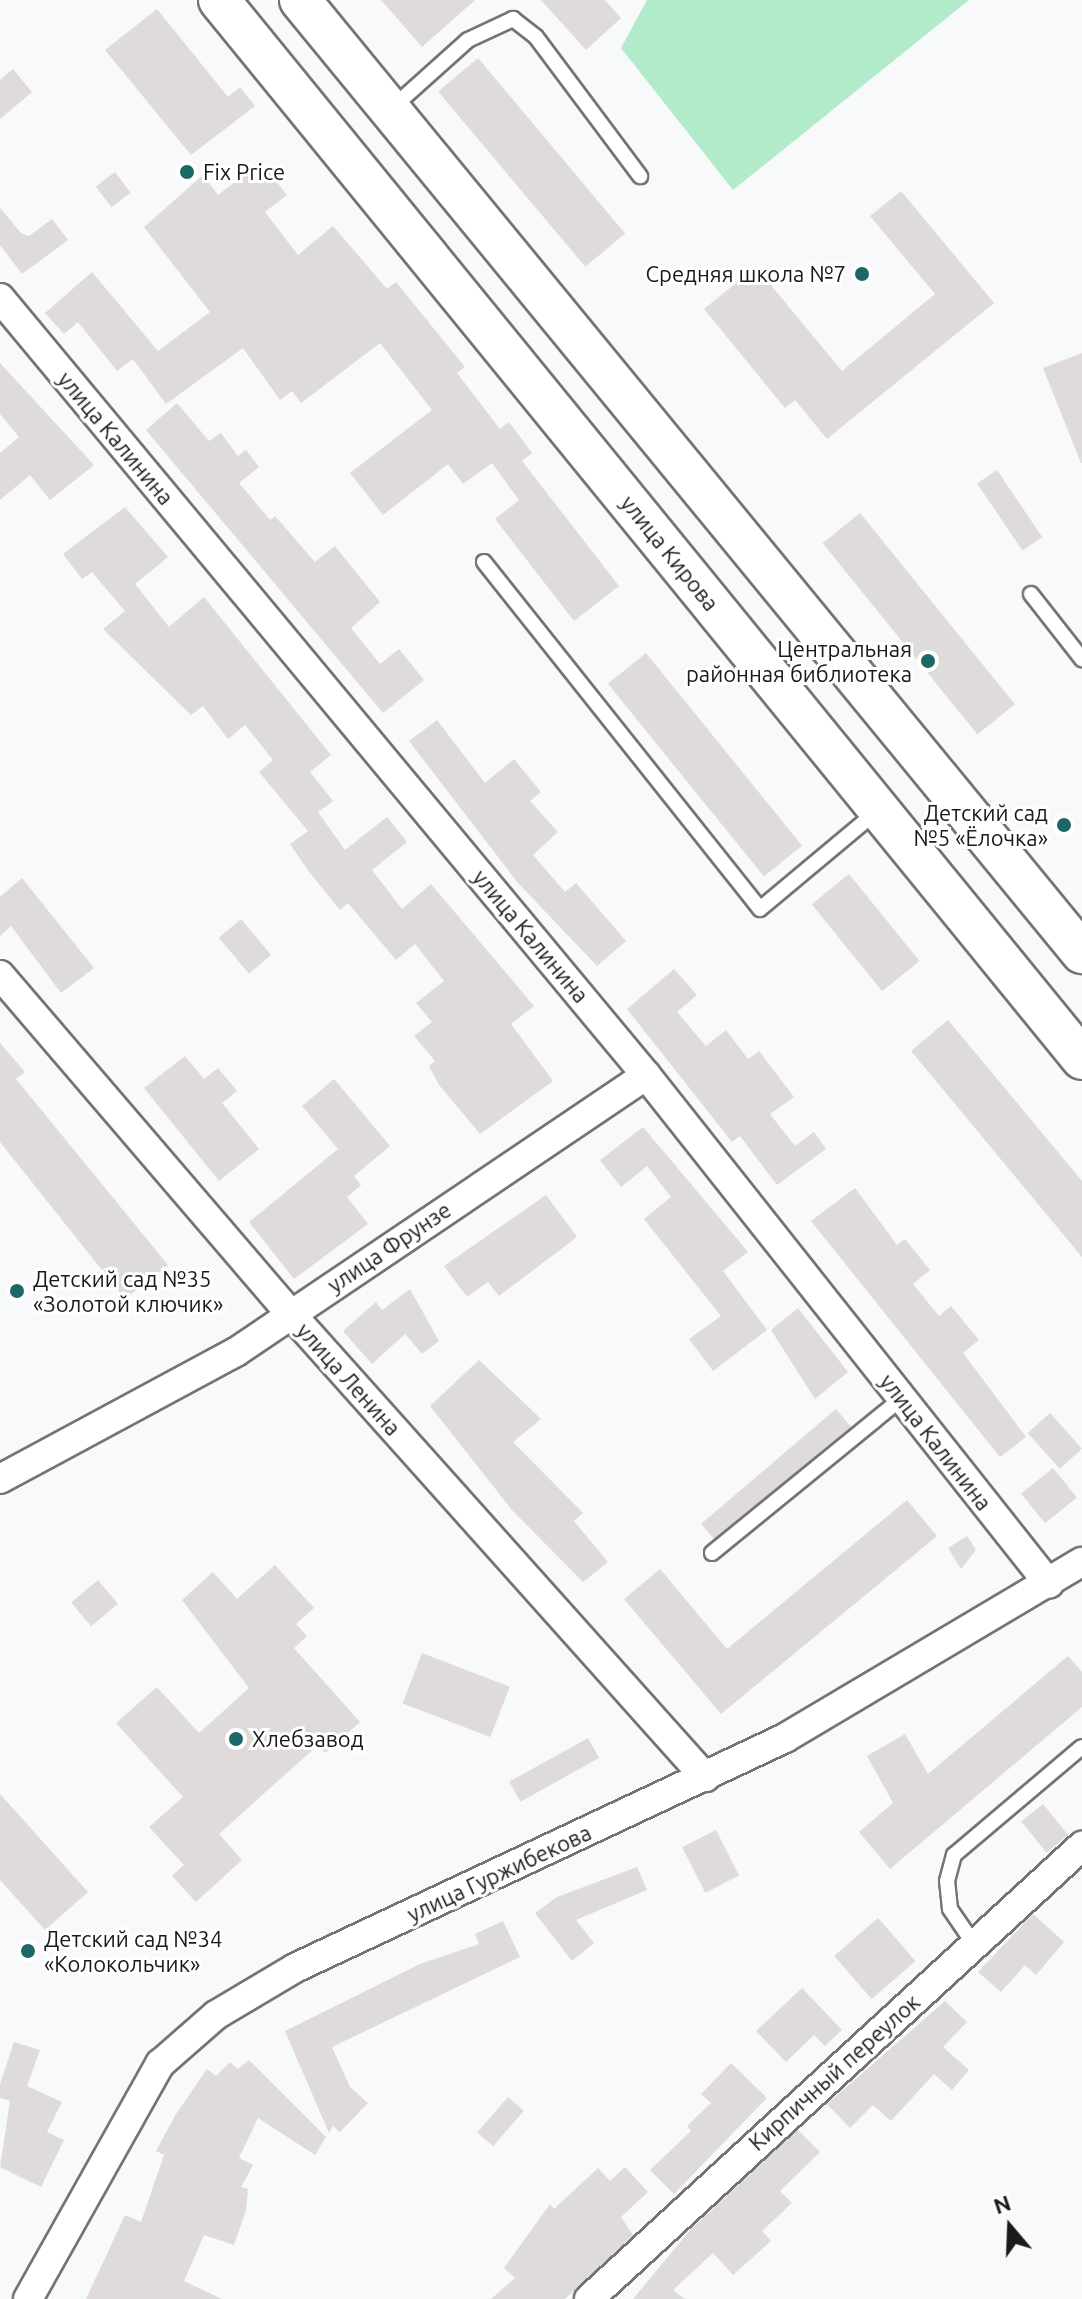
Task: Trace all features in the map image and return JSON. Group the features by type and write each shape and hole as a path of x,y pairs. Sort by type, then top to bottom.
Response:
{"street":[{"name":"улица Кирова","path":"219,0 1082,1059"},
{"path":"300,0 1082,953"},
{"name":"улица Калинина","path":"0,298 646,1075 1049,1584"},
{"path":"500,345 552,304"},
{"name":"улица Ленина","path":"0,975 290,1313 705,1777"},
{"name":"улица Фрунзе","path":"0,1479 236,1352 646,1075"},
{"name":"улица Гуржибекова","path":"28,2299 160,2064 216,2015 295,1968 705,1777 1049,1584 1082,1562"},
{"name":"Кирпичный переулок","path":"589,2299 1082,1846"}],"lane":[{"path":"391,109 468,40 513,19 536,37 640,176"},
{"path":"484,562 760,909 879,810"},
{"path":"1031,594 1082,659"},
{"path":"712,1553 902,1398"},
{"path":"974,1944 950,1909 947,1881 954,1855 1082,1747"}],"green space":[{"path":"647,0 969,0 733,190 621,48"}],"building":[{"path":"381,0 475,0 422,47"},
{"path":"541,0 605,0 621,18 586,50"},
{"path":"157,9 228,97 240,87 255,106 191,155 105,50"},
{"path":"478,58 625,233 585,267 438,91"},
{"path":"13,69 32,92 0,119 0,80"},
{"path":"261,162 287,195 265,212 298,255 333,226 387,289 396,282 465,367 457,373 500,429 509,422 532,453 522,461 619,586 574,621 495,519 519,500 492,463 463,484 448,464 383,515 350,473 432,410 380,343 301,403 292,391 280,400 243,348 166,404 133,359 117,371 78,322 64,334 45,313 92,272 158,351 210,312 144,227 203,175 218,195"},
{"path":"115,172 131,193 111,207 96,186"},
{"path":"901,191 994,303 827,439 795,400 785,408 704,309 756,267 842,371 935,294 870,216"},
{"path":"0,208 21,233 29,236 52,219 68,240 22,274 0,245"},
{"path":"1082,353 1082,463 1081,463 1043,368"},
{"path":"0,363 94,465 50,500 30,475 0,500 0,453 19,437 0,414"},
{"path":"177,403 209,441 221,433 238,456 246,450 259,467 239,483 270,520 275,516 315,562 335,546 380,602 351,628 380,664 399,649 424,680 383,713 146,430"},
{"path":"997,470 1042,537 1022,551 977,483"},
{"path":"125,507 168,557 135,584 169,627 204,597 331,755 310,772 333,801 318,812 345,850 387,817 407,842 372,870 402,909 431,884 534,1006 511,1024 553,1081 480,1134 439,1085 429,1066 435,1061 414,1036 432,1022 416,1003 444,981 415,944 396,960 348,903 340,910 307,869 290,844 308,831 259,772 273,760 245,725 228,739 203,706 191,715 103,629 125,611 92,572 82,579 63,554"},
{"path":"860,513 1015,704 978,734 823,543"},
{"path":"646,653 802,846 764,877 608,684"},
{"path":"437,720 485,783 514,759 541,792 530,801 558,832 533,855 565,892 576,883 626,941 597,966 518,883 409,741"},
{"path":"849,874 919,961 882,991 812,904"},
{"path":"22,878 94,968 61,993 11,926 0,936 0,897"},
{"path":"241,919 271,955 249,974 219,938"},
{"path":"674,969 697,995 677,1012 706,1046 726,1030 748,1059 759,1051 794,1097 770,1114 795,1146 814,1132 826,1149 777,1185 740,1136 732,1142 627,1009"},
{"path":"948,1020 1082,1181 1082,1257 911,1051"},
{"path":"0,1043 25,1072 16,1079 168,1265 125,1299 0,1142"},
{"path":"185,1056 204,1079 218,1068 237,1091 222,1103 259,1149 219,1181 144,1088"},
{"path":"334,1079 390,1146 354,1176 361,1185 347,1197 368,1224 294,1279 249,1222 338,1149 302,1106"},
{"path":"643,1127 748,1252 723,1271 767,1330 713,1371 689,1339 721,1316 644,1219 671,1197 647,1166 621,1187 600,1160"},
{"path":"855,1188 897,1245 905,1239 930,1270 913,1284 939,1316 951,1306 979,1340 963,1353 1026,1437 1000,1457 811,1221"},
{"path":"546,1195 577,1237 499,1296 488,1282 467,1297 444,1266"},
{"path":"410,1289 439,1341 422,1354 405,1334 372,1364 343,1331 376,1302 382,1310"},
{"path":"798,1308 848,1372 815,1399 771,1330"},
{"path":"479,1360 541,1419 513,1442 583,1513 574,1521 608,1562 583,1582 512,1510 430,1406"},
{"path":"836,1409 851,1427 714,1539 701,1524"},
{"path":"1050,1413 1082,1449 1060,1469 1028,1433"},
{"path":"1053,1468 1077,1498 1045,1523 1021,1494"},
{"path":"907,1500 937,1536 721,1714 624,1599 660,1569 727,1649"},
{"path":"967,1536 976,1550 961,1569 948,1548"},
{"name":"Хлебзавод","path":"275,1565 314,1608 296,1624 307,1636 294,1648 360,1722 325,1753 318,1745 219,1834 242,1860 196,1902 172,1876 184,1865 149,1827 183,1797 116,1723 157,1687 199,1733 249,1688 182,1600 213,1572 237,1599"},
{"path":"98,1580 118,1604 91,1626 71,1602"},
{"path":"422,1653 510,1687 490,1737 403,1703"},
{"path":"1068,1656 1082,1672 1082,1707 890,1869 859,1832 893,1803 867,1756 905,1734 928,1774"},
{"path":"588,1738 599,1758 520,1802 509,1782"},
{"path":"0,1794 88,1892 45,1930 0,1880"},
{"path":"1043,1804 1068,1835 1046,1853 1021,1822"},
{"path":"716,1830 739,1875 705,1893 682,1847"},
{"path":"637,1867 647,1890 576,1920 594,1943 572,1961 535,1913 557,1897"},
{"path":"1033,1914 1064,1942 1036,1975 1025,1965 1001,1992 978,1972"},
{"path":"878,1918 915,1961 872,1999 834,1956"},
{"path":"503,1921 520,1957 332,2047 350,2087 368,2103 340,2132 333,2126 329,2133 285,2031 420,1964 479,1944 475,1934"},
{"path":"802,1988 842,2030 825,2046 814,2035 786,2062 756,2031"},
{"path":"945,2001 967,2022 943,2047 969,2070 952,2090 934,2074 891,2121 873,2105 850,2128 827,2104"},
{"path":"14,2042 40,2050 27,2086 62,2102 47,2132 64,2140 41,2187 0,2167 10,2101 0,2098 0,2084"},
{"path":"249,2060 326,2137 315,2155 258,2118 239,2158 253,2165 241,2187 248,2189 246,2210 234,2245 204,2235 184,2281 222,2299 86,2299 125,2215 141,2222 164,2155 156,2151 176,2114 207,2069 216,2076 230,2062 238,2069"},
{"path":"731,2063 767,2098 674,2194 650,2170 691,2131 687,2126 711,2103 701,2094"},
{"path":"508,2097 524,2111 493,2146 477,2132"},
{"path":"798,2130 820,2152 780,2191 792,2203 762,2231 771,2241 733,2275 713,2253 673,2290 685,2299 633,2299 691,2229"},
{"path":"625,2167 648,2192 621,2217 633,2235 565,2299 491,2299 515,2278 504,2268 550,2204 554,2209 598,2168 610,2181"}],"place":[{"name":"Fix Price","path":"187,172"},
{"name":"Средняя школа №7","path":"862,274"},
{"name":"Центральная районная библиотека","path":"928,661"},
{"name":"Детский сад №5 «Ёлочка»","path":"1064,825"},
{"name":"Детский сад №35 «Золотой ключик»","path":"17,1291"},
{"name":"Хлебзавод","path":"236,1739"},
{"name":"Детский сад №34 «Колокольчик»","path":"28,1951"}]}
